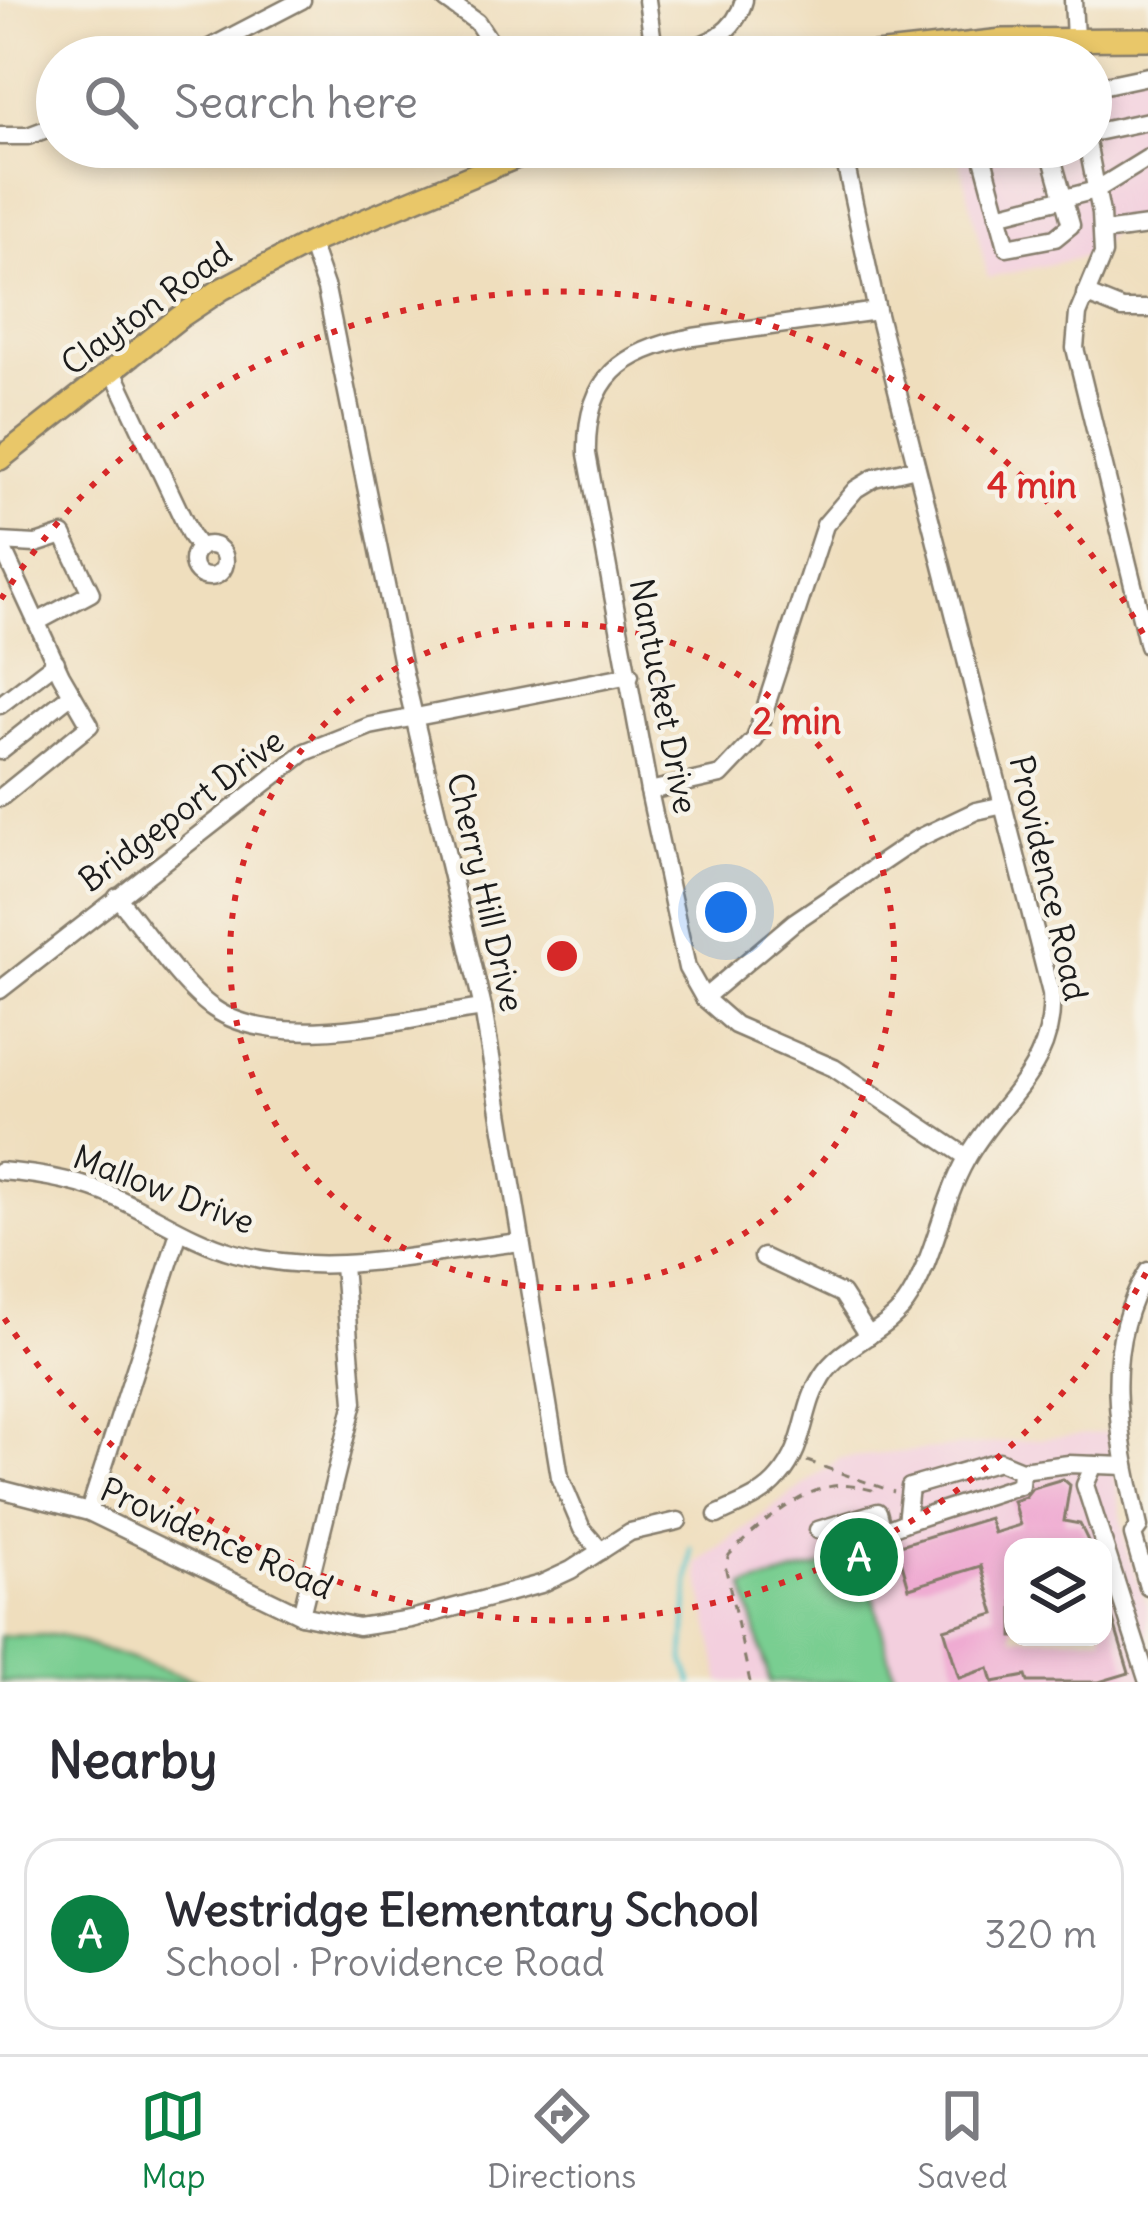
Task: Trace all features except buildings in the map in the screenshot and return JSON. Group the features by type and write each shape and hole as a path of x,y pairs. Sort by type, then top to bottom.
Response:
{"main road":[{"path":"1112,44 1148,39"},
{"name":"Clayton Road","path":"0,460 112,369 222,289 310,243 489,168"}],"street":[{"path":"233,36 302,0"},
{"path":"446,0 477,22 486,36"},
{"path":"647,0 652,36"},
{"path":"720,36 738,18 744,0"},
{"path":"1073,0 1075,36"},
{"path":"1112,84 1148,76"},
{"path":"1112,129 1148,121"},
{"path":"0,136 36,133"},
{"path":"998,215 1096,190 1148,158"},
{"name":"Providence Road","path":"717,1515 776,1481 795,1455 819,1381 830,1366 885,1327 910,1298 967,1157 1043,1052 1052,1013 1052,993 916,468 846,168"},
{"path":"986,168 1007,247 1027,247 1055,238 1071,225 1054,168"},
{"path":"1092,168 1103,232 1099,270 1084,294 1075,348 1148,646"},
{"path":"1103,232 1148,226"},
{"name":"Cherry Hill Drive","path":"310,243 326,289 415,716 483,1008 560,1477 583,1529 601,1551"},
{"path":"1084,294 1122,309 1148,309"},
{"name":"Nantucket Drive","path":"877,311 667,342 621,363 606,377 588,411 587,454 682,956 704,998 735,1025 852,1079 967,1157"},
{"path":"112,369 190,536 200,547"},
{"path":"649,791 721,775 755,739 825,525 856,489 874,478 916,468"},
{"path":"0,799 90,725 58,669 0,542 36,544 63,535 91,593 37,622"},
{"path":"0,705 58,669"},
{"name":"Bridgeport Drive","path":"0,990 305,752 370,726 630,675"},
{"path":"0,751 72,694"},
{"path":"704,998 794,922 915,840 976,811 1004,805"},
{"path":"117,896 200,998 247,1024 307,1032 483,1008"},
{"name":"Mallow Drive","path":"0,1172 80,1184 179,1232 238,1254 343,1266 521,1242"},
{"path":"89,1512 179,1232"},
{"path":"763,1257 842,1294 869,1336"},
{"path":"301,1615 354,1402 343,1266"},
{"path":"1148,1271 1120,1341 1116,1384 1126,1466 1143,1529 1133,1535 1148,1587"},
{"path":"906,1522 910,1486 999,1460 1022,1469 1126,1466"},
{"path":"1094,1466 1085,1485 1148,1682"},
{"path":"818,1530 878,1512 884,1531 1020,1485 1022,1469"},
{"name":"Providence Road","path":"0,1489 89,1512 301,1615 358,1627 398,1622 541,1584 630,1532 678,1521"}],"path":[{"path":"795,1455 833,1473 903,1494"},
{"path":"750,1682 725,1565 729,1555 792,1505 827,1487 872,1490 875,1503"}],"shaded area":[{"path":"1112,64 1148,64 1148,218 1119,222 1092,255 988,278 962,168 1112,168"},
{"path":"1108,1432 1127,1551 1148,1606 1148,1682 721,1682 696,1564 840,1458"}],"green space":[{"path":"862,1555 896,1682 770,1682 744,1587"},
{"path":"58,1635 201,1682 0,1682 0,1636"}],"waterway":[{"path":"691,1548 684,1660 692,1682"}],"place":[{"name":"Westridge Elementary School","path":"859,1557"}]}
